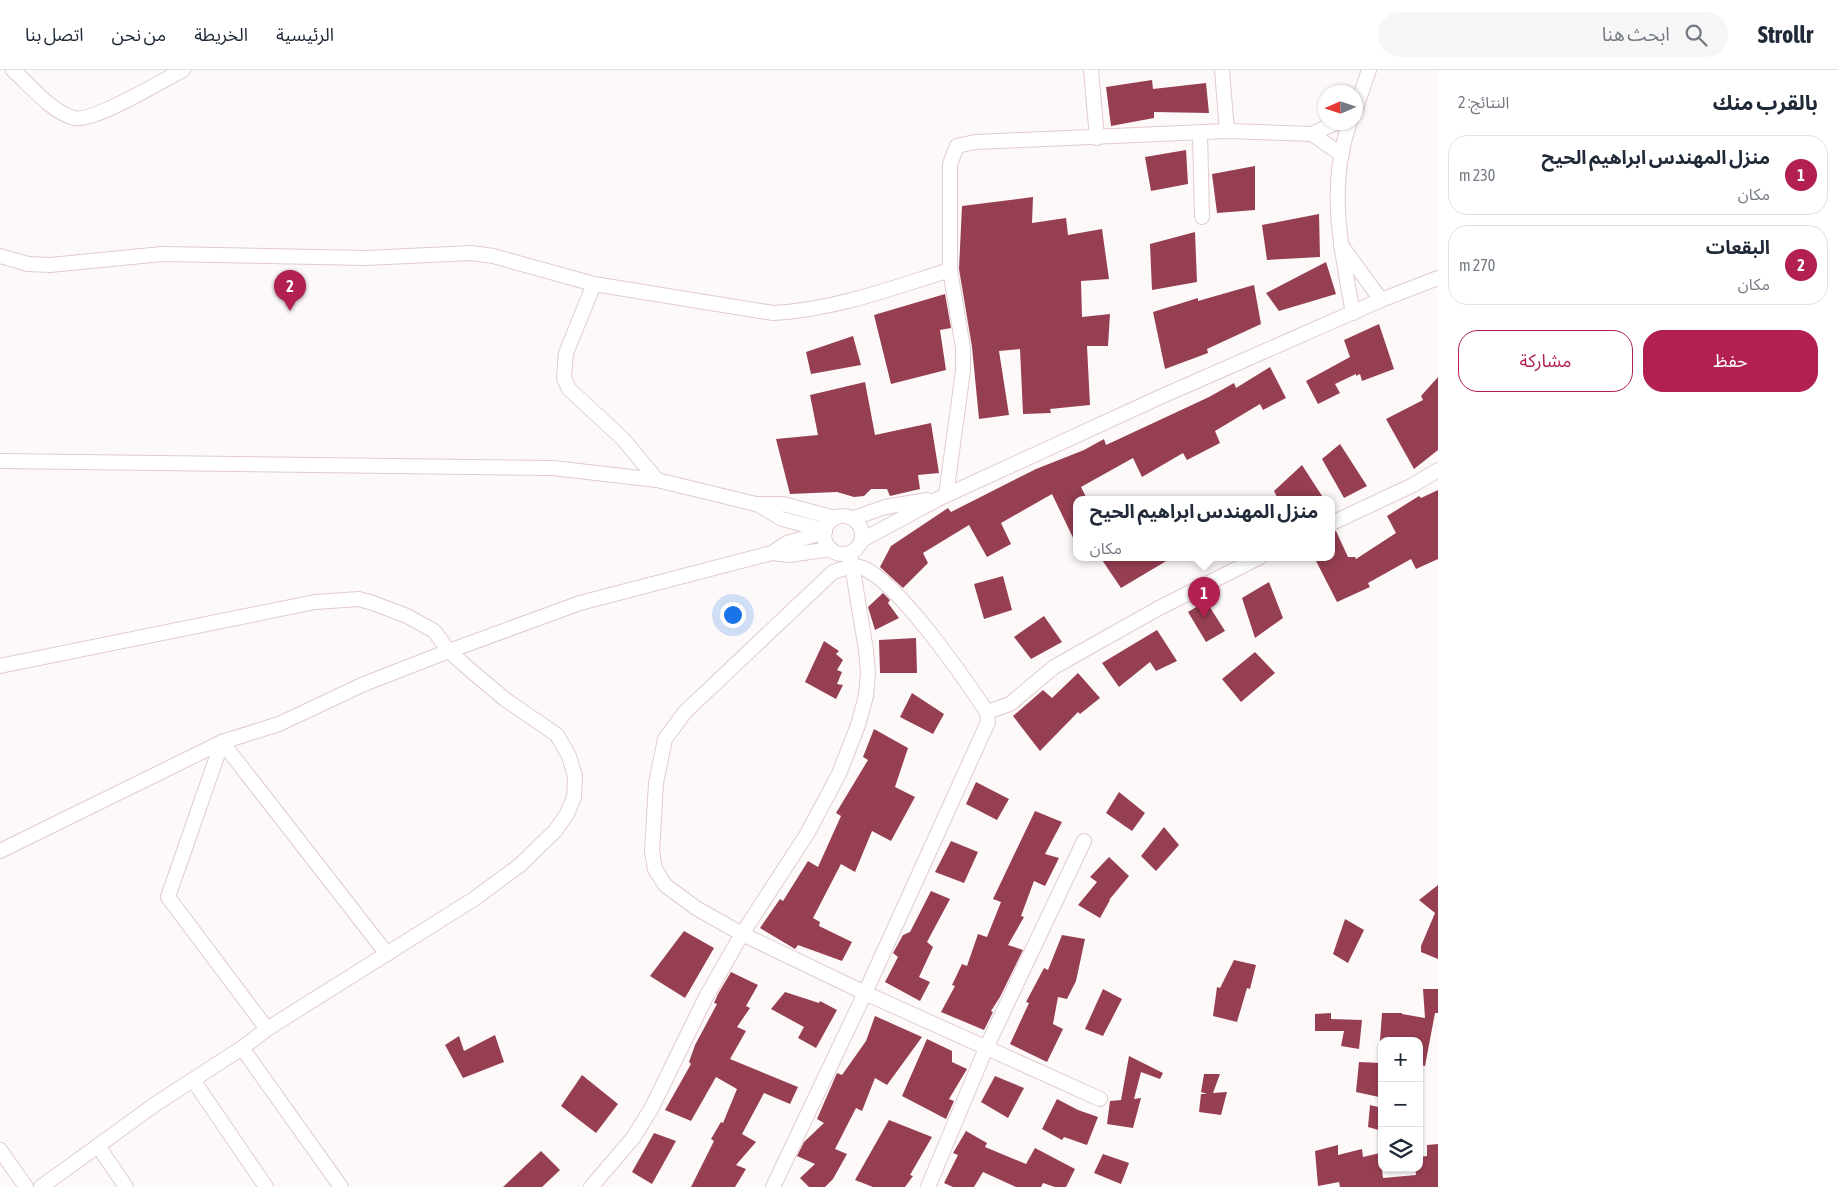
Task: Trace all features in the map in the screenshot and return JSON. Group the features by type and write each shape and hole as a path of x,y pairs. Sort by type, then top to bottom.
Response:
{"street":[{"path":"13,70 56,109 75,118 90,116 111,107 183,70"},
{"path":"1091,70 1098,138"},
{"path":"1222,70 1227,131"},
{"path":"1363,88 1369,70"},
{"path":"942,497 963,371 963,348 950,270 950,164 957,146 975,142 1227,131 1312,134 1320,130"},
{"path":"1348,130 1342,155 1337,198 1339,242 1353,313"},
{"path":"1200,133 1202,217"},
{"path":"1312,134 1342,155"},
{"path":"1339,242 1381,300"},
{"path":"0,256 28,264 50,265 162,254 366,258 471,253 493,256 594,284 757,311 780,313 795,312 867,296 950,270"},
{"path":"862,540 942,497 1158,398 1381,300 1438,278"},
{"path":"594,284 566,352 564,378 569,389 623,438 657,480"},
{"path":"0,461 553,468 657,480 756,504 783,504 835,518 843,516 854,518 885,507 942,497"},
{"path":"1335,522 1414,485 1438,470"},
{"path":"756,504 782,519 825,531"},
{"path":"0,851 222,742 279,724 364,684 580,603 772,553 787,543 825,531 835,518"},
{"path":"854,518 862,528 862,540 852,560 833,572 685,712 665,739 656,783 651,836 655,869 665,885 680,897 742,934 865,993 987,1046 1100,1099"},
{"path":"773,1187 865,993 988,722 987,712 955,664 896,595 874,574 830,549 825,542 825,531"},
{"path":"772,553 789,555 830,549"},
{"path":"591,1187 633,1138 651,1109 707,996 742,934 807,834 839,774 858,724 866,696 868,672 866,650 854,585 852,560"},
{"path":"987,712 1010,704 1054,667 1191,591 1252,561"},
{"path":"0,666 314,602 359,599 407,616 434,631 449,651 506,700 556,735 569,756 575,776 574,797 567,814 555,831 520,865 474,899 267,1029 242,1048 157,1103 41,1187"},
{"path":"222,742 387,954"},
{"path":"222,742 168,897 267,1029"},
{"path":"928,1187 987,1046 1084,841"},
{"path":"242,1048 341,1187"},
{"path":"193,1080 266,1187"},
{"path":"98,1146 126,1187"},
{"path":"0,1150 26,1187"}],"building":[{"path":"1152,80 1153,89 1206,83 1209,113 1154,112 1154,118 1111,126 1106,87"},
{"path":"1186,150 1188,184 1151,191 1145,157"},
{"path":"1255,166 1255,210 1217,213 1212,174"},
{"path":"1033,197 1032,223 1066,218 1068,235 1102,229 1109,279 1081,281 1082,317 1110,314 1108,346 1087,346 1090,405 1050,409 1051,413 1023,414 1020,349 999,351 1009,415 979,419 972,347 959,269 962,206"},
{"path":"1319,214 1320,257 1267,260 1262,225"},
{"path":"1195,232 1197,282 1152,290 1150,244"},
{"path":"1326,262 1336,294 1279,311 1266,293"},
{"path":"1254,285 1261,324 1207,349 1208,353 1165,369 1153,312 1198,298 1198,301"},
{"path":"945,294 951,328 940,330 946,370 891,384 874,315"},
{"path":"1379,324 1394,369 1362,381 1360,374 1356,376 1356,374 1335,384 1340,393 1318,404 1306,381 1350,357 1344,340"},
{"path":"853,336 861,365 811,374 806,352"},
{"path":"1270,367 1286,398 1263,410 1260,404 1215,431 1220,443 1187,460 1183,453 1142,477 1133,458 1081,487 1086,496 1073,496 1073,538 1052,494 1001,523 1011,544 987,557 969,525 923,553 928,563 903,588 880,567 891,546 948,508 951,512 1036,469 1084,450 1104,439 1106,445 1209,397 1234,383 1236,388"},
{"path":"1438,377 1438,450 1414,469 1386,419 1423,400 1421,396"},
{"path":"865,382 875,435 931,423 939,473 918,475 920,489 890,496 887,489 871,489 864,496 854,497 837,492 790,494 776,439 818,435 810,395"},
{"path":"1340,444 1367,486 1344,498 1322,459"},
{"path":"1302,465 1322,496 1276,496 1274,491"},
{"path":"1438,490 1438,559 1416,569 1411,559 1368,583 1370,587 1337,602 1316,561 1335,561 1335,531 1348,557 1355,557 1356,559 1396,533 1387,516 1419,496 1421,498"},
{"path":"1103,561 1166,561 1121,588"},
{"path":"1003,576 1012,610 984,619 974,584"},
{"path":"1269,582 1283,618 1255,638 1242,598"},
{"path":"883,593 890,600 888,603 899,618 875,630 868,607"},
{"path":"1206,601 1225,631 1206,642 1188,612"},
{"path":"1044,616 1062,642 1031,659 1014,637"},
{"path":"1157,630 1177,661 1156,671 1150,662 1119,687 1102,663"},
{"path":"916,638 917,673 880,673 879,640"},
{"path":"824,641 839,651 836,654 843,660 837,670 842,672 837,684 843,685 836,699 805,682"},
{"path":"1255,652 1275,673 1241,702 1222,679"},
{"path":"1078,673 1100,698 1080,714 1078,712 1040,751 1013,716 1043,690 1052,698"},
{"path":"912,693 944,714 933,734 900,717"},
{"path":"874,729 908,748 895,787 915,797 891,841 872,831 855,872 841,864 813,918 820,922 819,926 852,942 842,961 798,945 795,949 760,928 780,899 783,901 808,861 818,867 841,816 836,813 868,760 863,757"},
{"path":"976,782 1009,799 997,820 966,804"},
{"path":"1119,792 1145,813 1132,831 1106,813"},
{"path":"1035,811 1062,822 1045,854 1059,858 1045,886 1034,881 1021,916 1024,917 1008,945 1023,950 991,1011 993,1012 984,1030 941,1012 955,986 952,985 962,964 967,966 978,934 987,937 1001,902 993,899"},
{"path":"1164,827 1179,845 1156,871 1141,856"},
{"path":"951,841 978,852 964,883 935,872"},
{"path":"1109,857 1129,876 1109,900 1100,918 1078,905 1097,882 1090,877"},
{"path":"1438,885 1438,959 1421,952 1421,946 1435,913 1419,900"},
{"path":"931,891 950,899 927,942 933,947 919,977 930,982 920,1001 885,982 898,957 893,953 903,935 910,932"},
{"path":"1345,919 1364,930 1348,963 1333,954"},
{"path":"684,931 714,948 685,998 650,976"},
{"path":"1062,935 1085,939 1076,981 1067,999 1058,997 1053,1024 1063,1029 1047,1062 1010,1044 1029,1003 1026,1002 1044,968 1048,970"},
{"path":"1234,960 1256,965 1250,989 1247,988 1237,1022 1213,1016 1217,987 1220,988"},
{"path":"731,972 758,985 746,1006 750,1008 737,1027 746,1031 730,1059 798,1087 790,1104 764,1093 742,1134 756,1142 736,1165 746,1169 735,1187 691,1187 714,1141 711,1139 721,1122 723,1123 737,1089 716,1077 691,1121 665,1110 691,1064 689,1062 695,1045 717,1004 714,1003 718,994"},
{"path":"1103,989 1122,999 1103,1036 1085,1029"},
{"path":"1423,989 1438,989 1438,1013 1435,1013 1425,1066 1423,1066 1423,1037 1380,1037 1382,1013 1402,1013 1425,1018"},
{"path":"785,992 819,1003 820,1001 837,1010 816,1048 798,1038 804,1027 771,1009"},
{"path":"1331,1013 1331,1019 1362,1020 1359,1049 1341,1046 1344,1031 1315,1031 1315,1014"},
{"path":"875,1016 922,1037 887,1085 875,1078 862,1111 856,1108 835,1149 847,1154 833,1179 825,1187 809,1187 800,1178 815,1164 797,1156 804,1142 824,1123 817,1119 837,1073 842,1075 866,1041"},
{"path":"495,1035 504,1062 463,1078 445,1045 459,1036 464,1051"},
{"path":"927,1039 952,1051 952,1062 967,1069 949,1099 954,1101 946,1119 902,1096"},
{"path":"1129,1056 1163,1073 1160,1079 1141,1072 1134,1099 1141,1098 1133,1128 1107,1124 1110,1101 1121,1100"},
{"path":"1359,1062 1378,1063 1378,1097 1356,1092"},
{"path":"1204,1074 1220,1074 1213,1093 1227,1092 1221,1115 1199,1112 1201,1094 1207,1094 1201,1092"},
{"path":"582,1075 618,1104 596,1133 561,1106"},
{"path":"995,1076 1024,1088 1008,1118 981,1102"},
{"path":"1057,1099 1078,1110 1098,1117 1087,1145 1064,1137 1062,1140 1042,1129"},
{"path":"1370,1105 1378,1107 1378,1130 1368,1127"},
{"path":"889,1120 932,1137 910,1175 913,1176 905,1187 873,1187 855,1180"},
{"path":"966,1131 987,1143 985,1147 1026,1164 1035,1148 1075,1169 1066,1187 1055,1187 1043,1183 1041,1187 1016,1187 983,1172 974,1187 953,1187 944,1183 958,1155 953,1153"},
{"path":"654,1133 676,1141 652,1184 632,1172"},
{"path":"1438,1144 1438,1187 1340,1187 1339,1182 1318,1186 1315,1151 1338,1145 1338,1155 1362,1149 1363,1157 1378,1153 1378,1172 1382,1172 1383,1178 1416,1175 1416,1172 1423,1172 1423,1156 1427,1156 1427,1145"},
{"path":"541,1151 560,1170 542,1187 503,1187"},
{"path":"1103,1154 1129,1163 1121,1184 1094,1173"}],"place":[{"name":"البقعات","path":"290,311"},
{"name":"منزل المهندس ابراهيم الحيح","path":"1204,618"}]}
